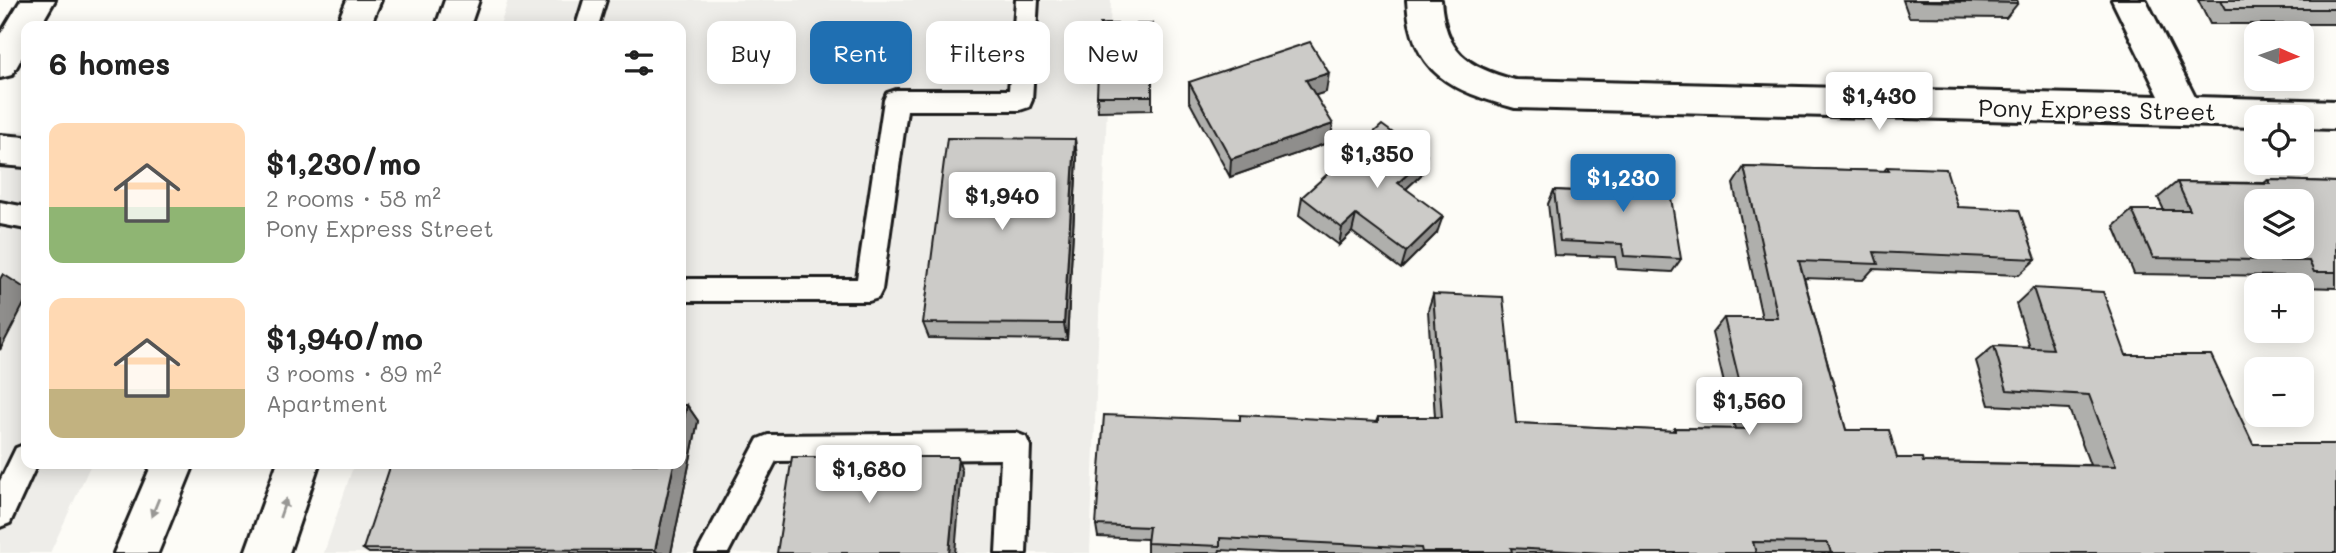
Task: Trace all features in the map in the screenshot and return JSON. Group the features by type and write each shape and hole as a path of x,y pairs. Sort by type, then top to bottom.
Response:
{"street":[{"path":"26,21 38,0"},
{"path":"355,21 364,0"},
{"path":"455,21 462,0"},
{"name":"Pony Express Street","path":"1424,0 1427,32 1446,64 1476,84 1516,94 2336,116"},
{"path":"2129,0 2184,111"},
{"path":"0,65 21,29"},
{"path":"136,553 171,469"},
{"path":"267,553 296,469"}],"lane":[{"path":"589,21 595,0"},
{"path":"686,289 869,290 896,100 1020,100 1027,0"},
{"path":"0,213 21,217"},
{"path":"712,553 768,448 1016,446 1011,553"},
{"path":"0,513 21,468"}],"shaded area":[{"path":"508,0 1111,0 1110,21 1064,21 1064,84 1108,84 1090,553 324,553 352,469 686,469 686,21 502,21"},
{"path":"21,131 21,469 89,469 50,553 0,553 0,133"}],"building":[{"path":"2017,0 2018,3 1920,1"},
{"path":"2221,0 2336,0 2336,9 2226,9"},
{"path":"1310,42 1329,73 1306,80 1333,124 1231,159 1189,82"},
{"path":"1098,84 1152,84 1152,96 1097,96"},
{"path":"1382,125 1426,157 1398,183 1443,216 1406,252 1356,215 1342,228 1302,197"},
{"path":"947,138 1075,139 1064,324 923,323"},
{"path":"1607,165 1666,167 1681,259 1624,256 1622,244 1560,241 1554,190 1611,193"},
{"path":"1744,167 1889,171 1887,167 1946,169 1958,207 2019,210 2036,259 1874,252 1878,264 1799,261 1846,430 1889,430 1897,458 1922,458 1923,462 2116,466 2089,395 2007,390 1994,346 2053,349 2033,288 2103,292 2126,355 2211,355 2253,444 2336,444 2336,553 1831,553 1828,543 1753,542 1756,553 1604,553 1511,548 1512,552 1422,552 1421,548 1220,538 1220,546 1147,543 1149,527 1096,525 1104,415 1240,420 1240,415 1378,422 1378,417 1442,417 1433,294 1503,297 1516,423 1675,431 1675,428 1751,429 1724,318 1778,318"},
{"path":"2177,182 2336,182 2336,272 2314,272 2309,261 2153,258 2132,210 2190,210"},
{"path":"792,457 958,457 949,553 777,553"},
{"path":"389,469 673,469 655,550 363,549"}]}
